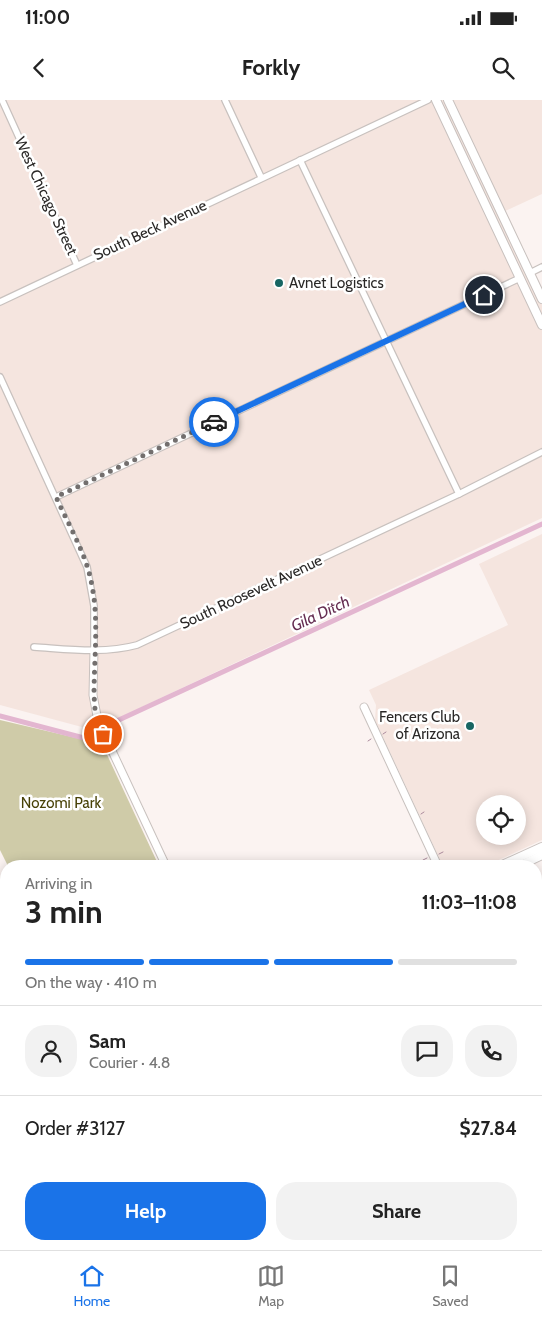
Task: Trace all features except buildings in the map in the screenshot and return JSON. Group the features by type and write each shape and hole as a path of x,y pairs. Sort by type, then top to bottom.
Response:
{"main road":[{"path":"436,100 542,325"},
{"path":"448,100 542,299"},
{"path":"513,860 542,846"}],"street":[{"name":"West Chicago Street","path":"2,100 77,265"},
{"path":"225,100 261,177"},
{"name":"South Beck Avenue","path":"0,302 261,177 428,100"},
{"path":"300,160 459,494"},
{"path":"530,273 542,267"},
{"path":"56,497 520,278"},
{"path":"0,377 83,555 92,586 94,695 98,721 163,860"},
{"name":"South Roosevelt Avenue","path":"34,647 94,650 120,649 136,645 459,494 542,452"},
{"path":"364,707 435,860"}],"shaded area":[{"path":"0,100 542,100 542,194 501,213 542,300 542,518 93,730 0,705"},
{"path":"542,534 542,840 499,860 440,860 375,720 376,705 369,690 508,625 479,564"}],"green space":[{"name":"Nozomi Park","path":"0,720 102,744 156,860 5,860 0,850"}],"waterway":[{"name":"Gila Ditch","path":"108,725 542,524"},
{"name":"Gila Ditch","path":"0,716 84,738 93,736"},
{"path":"439,854 443,852"},
{"path":"423,860 427,858"}],"way so far":[{"path":"103,734 95,709 94,606 92,586 83,555 56,497 214,422"}],"place":[{"name":"Avnet Logistics","path":"279,283"},
{"name":"Fencers Club of Arizona","path":"470,726"}],"route":[{"path":"214,422 484,295"}]}
